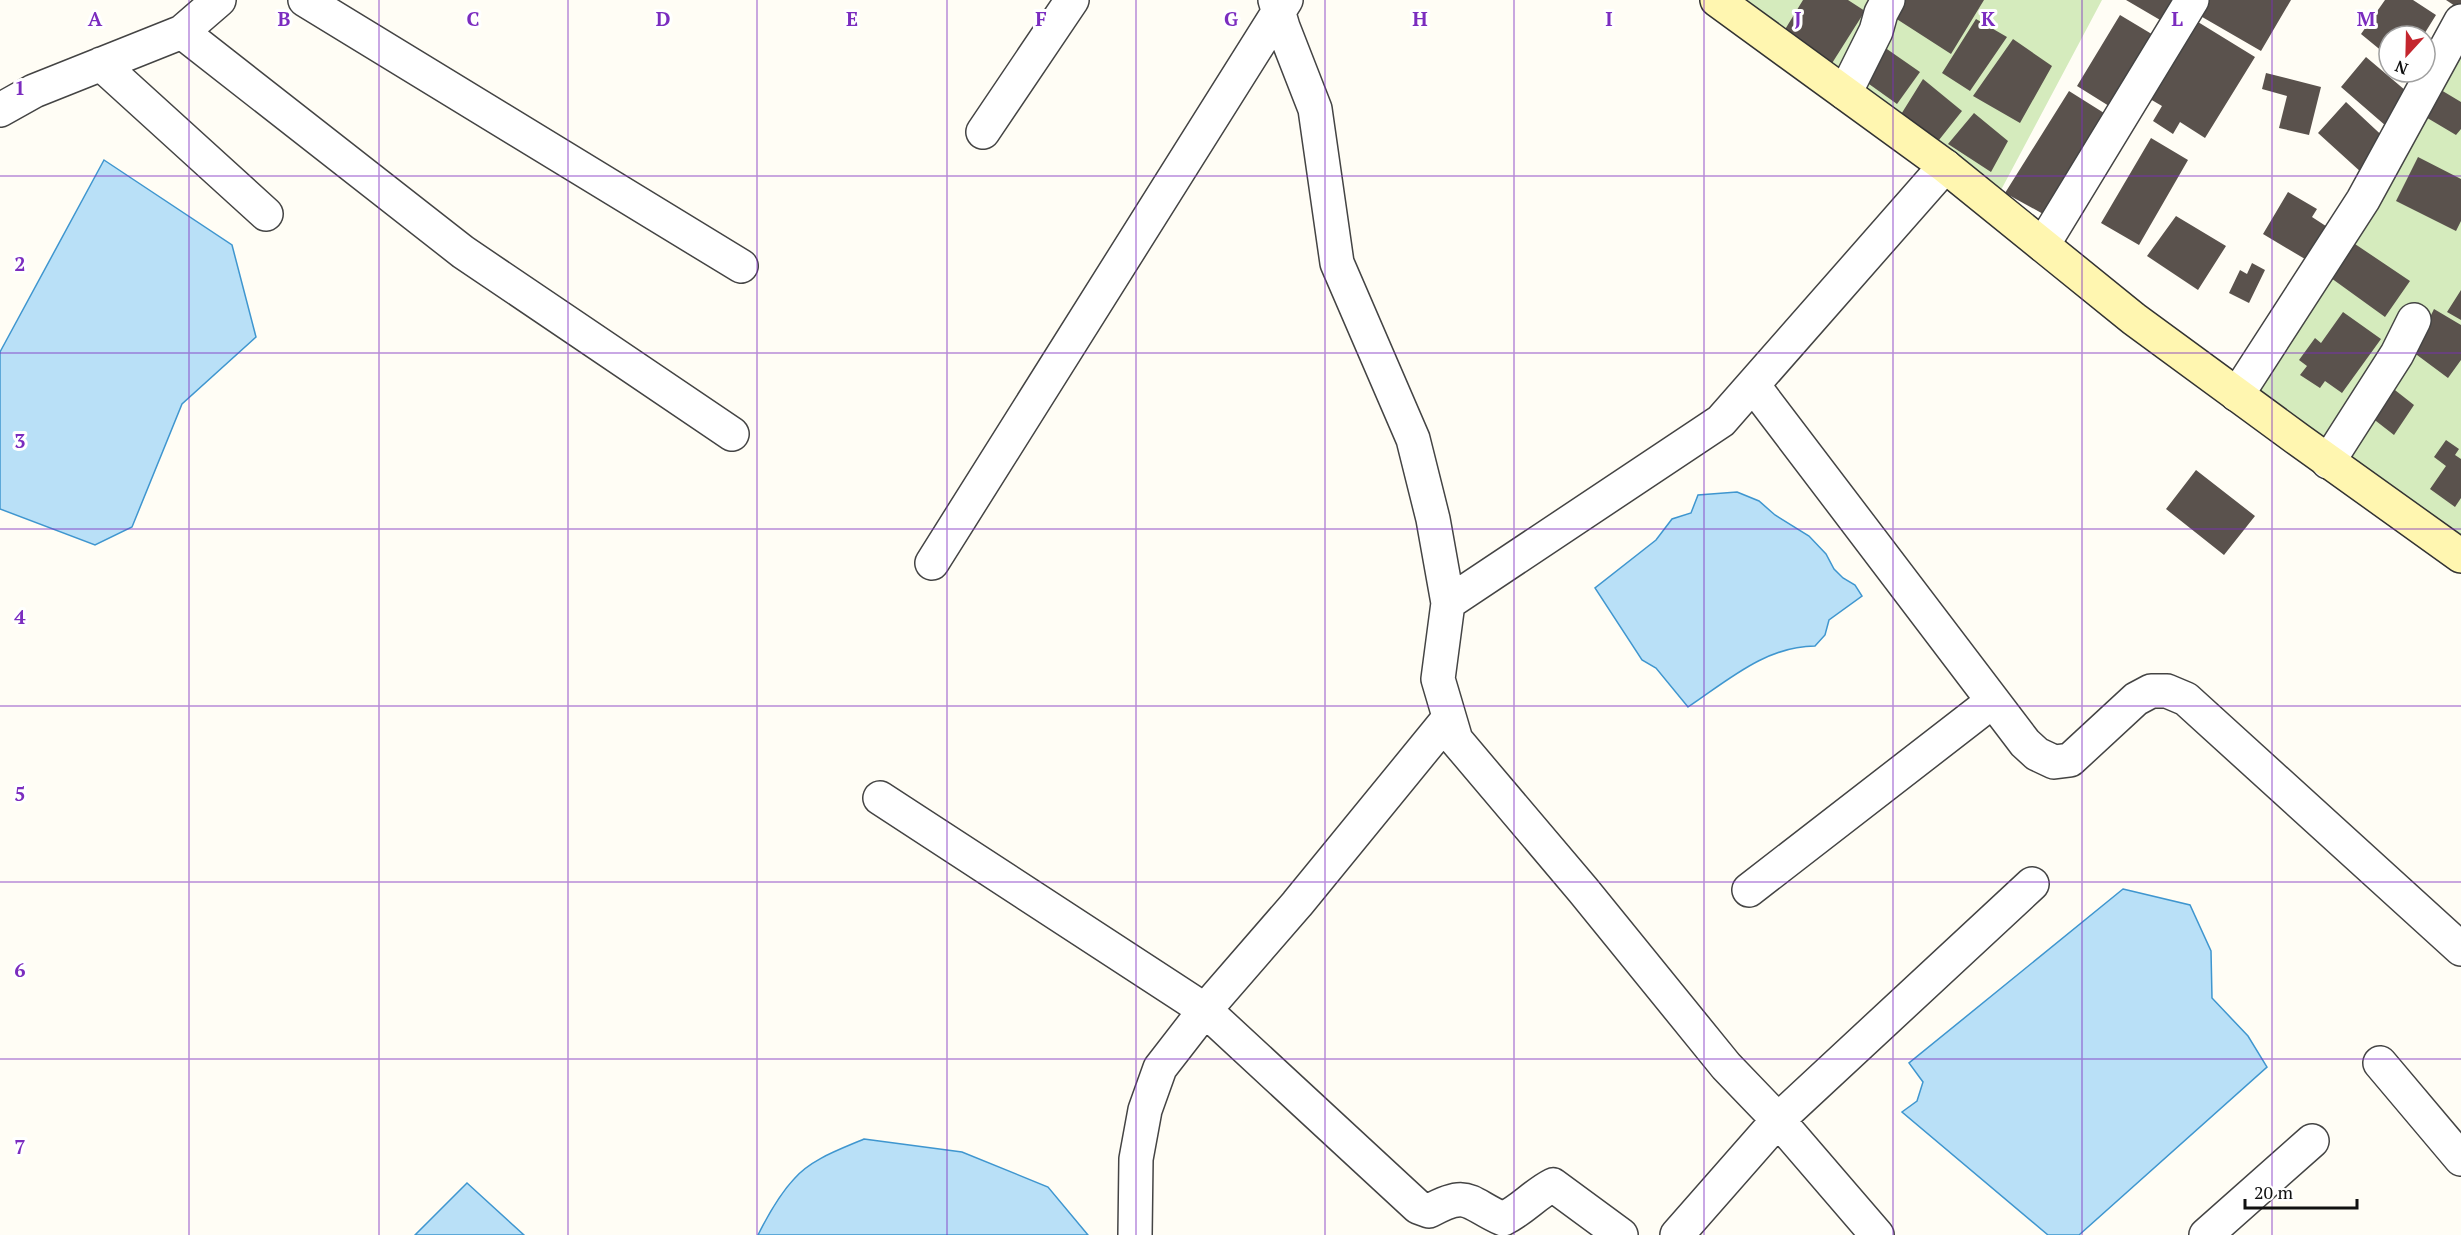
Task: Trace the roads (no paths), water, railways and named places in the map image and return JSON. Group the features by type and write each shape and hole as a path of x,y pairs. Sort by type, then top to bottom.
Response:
{"street":[{"path":"0,110 34,91 182,32 219,0"},
{"path":"304,0 741,266"},
{"path":"983,132 1072,0"},
{"path":"1718,0 1945,166 2134,319 2328,462 2461,555"},
{"path":"1845,93 1876,32 1881,13 1888,0"},
{"path":"2043,245 2192,0"},
{"path":"932,563 1280,4"},
{"path":"1280,4 1315,109 1337,263 1413,439 1433,519 1448,603 1438,679 1456,740 1583,890 1726,1066 1778,1120 1877,1235"},
{"path":"2237,395 2363,200 2461,21"},
{"path":"182,32 464,252 732,434"},
{"path":"101,64 266,214"},
{"path":"1448,603 1721,421 1945,166"},
{"path":"2328,462 2397,354 2414,320"},
{"path":"1753,385 2025,743 2037,754 2054,762 2070,759 2136,699 2151,691 2167,691 2186,699 2461,948"},
{"path":"1749,890 1993,701"},
{"path":"1135,1235 1136,1159 1145,1110 1160,1068 1205,1010 1297,903 1449,718"},
{"path":"879,798 1205,1010 1418,1208 1429,1211 1455,1198 1467,1199 1503,1219 1517,1212 1538,1193 1553,1185 1601,1229"},
{"path":"1677,1235 1778,1120 2032,884"},
{"path":"2380,1063 2461,1159"},
{"path":"2206,1235 2312,1141"}],"water":[{"path":"104,160 232,245 256,337 182,404 132,527 95,545 0,509 0,352"},
{"path":"1737,492 1759,501 1775,515 1809,536 1826,554 1834,569 1855,585 1862,596 1829,620 1825,635 1815,646 1780,652 1764,658 1732,676 1688,707 1656,668 1642,660 1595,588 1656,540 1672,519 1691,513 1698,495"},
{"path":"2123,889 2190,905 2211,951 2212,998 2248,1036 2267,1067 2079,1235 2048,1235 1902,1112 1917,1101 1923,1082 1909,1063"},
{"path":"864,1139 962,1152 1048,1187 1088,1235 758,1235 779,1198 801,1172 827,1155"},
{"path":"467,1183 524,1235 415,1235"}]}
